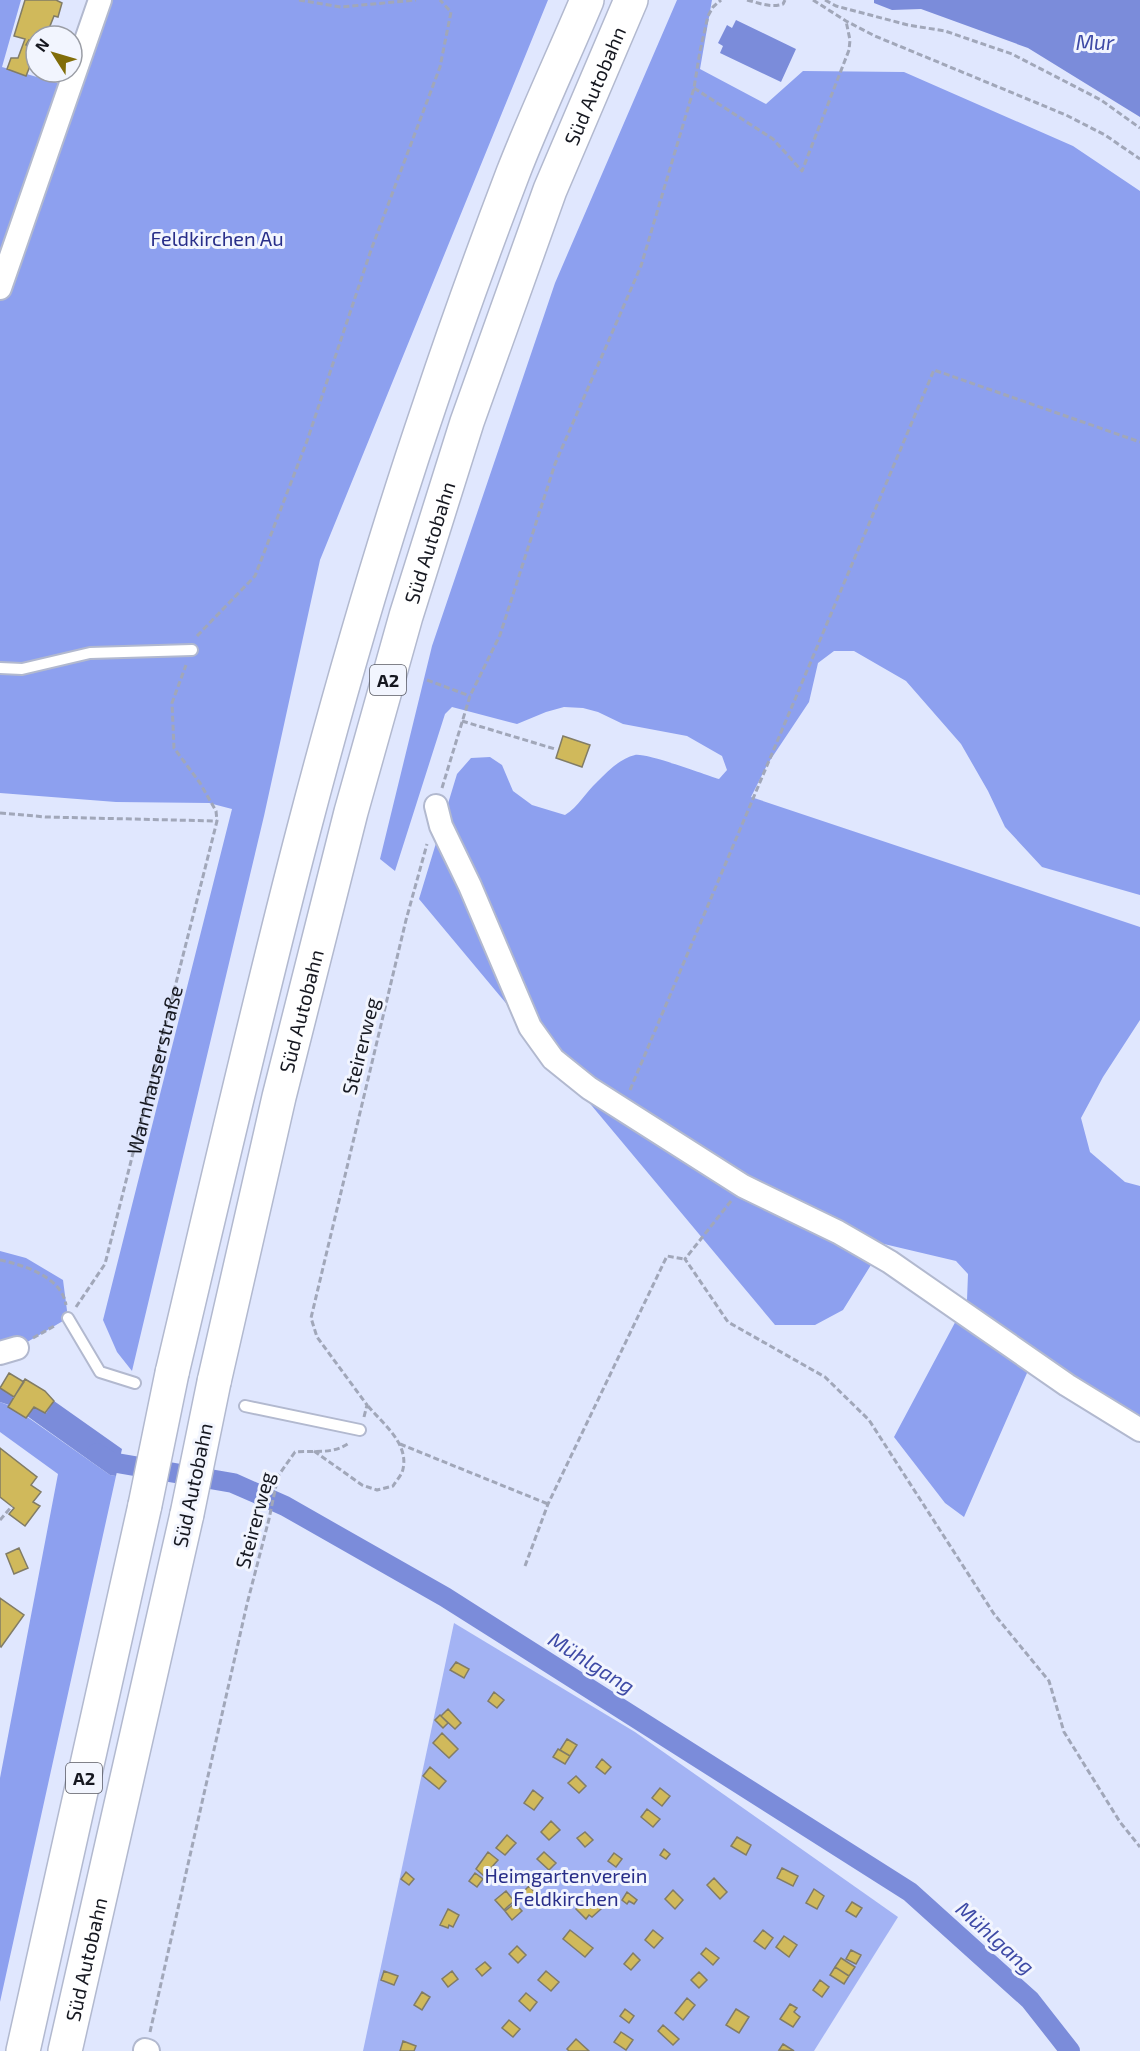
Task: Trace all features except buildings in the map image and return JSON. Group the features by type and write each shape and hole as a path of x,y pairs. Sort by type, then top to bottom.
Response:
{"highway":[{"name":"Süd Autobahn","path":"23,2051 145,1505 172,1373 240,1084 310,806 368,599 430,404 506,194 587,0"},
{"name":"Süd Autobahn","path":"65,2051 279,1097 351,812 406,616 467,422 550,190 631,0"}],"street":[{"path":"0,288 100,0"},
{"path":"436,806 441,826 470,886 530,1027 553,1059 589,1088 743,1186 838,1232 890,1262 1067,1385 1140,1430"}],"lane":[{"path":"0,668 22,669 90,653 192,650"},
{"path":"68,1318 100,1372 135,1383"},
{"path":"245,1406 360,1430"}],"path":[{"path":"299,0 341,7 416,0"},
{"path":"255,576 306,441 371,250 440,67 451,12 440,0"},
{"path":"436,806 470,696 500,635 555,464 640,266 694,88 708,16 721,0"},
{"path":"747,0 777,6 783,4 785,0"},
{"path":"813,0 875,36 1066,115 1105,135 1140,159"},
{"path":"825,0 836,6 908,25 945,31 1012,54 1101,100 1140,128"},
{"path":"694,88 773,139 802,171 849,50 850,40 846,21"},
{"path":"621,1108 934,370 1140,442"},
{"path":"427,680 470,696"},
{"path":"462,721 555,749"},
{"path":"0,813 46,817 217,821 216,811 200,783 174,748"},
{"name":"Warnhauserstraße","path":"8,1350 68,1318 105,1264 217,821"},
{"name":"Steirerweg","path":"399,1444 317,1337 311,1318 423,857"},
{"path":"685,1259 743,1186"},
{"path":"525,1566 548,1504 667,1256 685,1259 728,1322 825,1377 869,1420 994,1614 1049,1681 1064,1732 1120,1822 1140,1847"},
{"path":"0,1260 18,1264 53,1283 65,1298 68,1318"},
{"path":"360,1430 368,1405"},
{"name":"Steirerweg","path":"146,2051 278,1476 295,1452 312,1450 330,1452 353,1440 360,1430"},
{"path":"399,1444 548,1504"},
{"path":"312,1450 362,1485 377,1490 393,1486 403,1470 403,1450 399,1444"},
{"path":"0,1520 12,1506"}],"green space":[{"name":"Feldkirchen Au","path":"0,0 21,0 2,67 24,73 24,84 65,85 84,84 84,29 94,0 548,0 320,560 264,816 132,1371 117,1352 103,1320 232,809 209,803 116,802 0,793"},
{"path":"677,0 712,0 700,69 766,104 803,71 904,72 1073,146 1140,191 1140,895 1042,867 1005,827 988,791 961,744 906,681 854,651 834,651 818,663 809,702 767,765 751,797 1140,927 1140,1020 1103,1077 1081,1118 1090,1152 1125,1182 1140,1186 1140,1423 1034,1357 964,1517 945,1503 894,1437 967,1300 968,1274 956,1261 884,1244 843,1310 815,1325 775,1325 419,899 457,774 471,758 490,757 502,765 513,791 532,805 565,815 610,770 629,757 641,755 651,757 719,779 727,770 722,756 687,736 623,724 598,712 583,708 564,707 517,724 452,707 445,714 395,871 380,859 432,646 555,283"},
{"path":"0,1251 26,1258 63,1280 68,1318 17,1348 0,1353"},
{"path":"0,1402 13,1407 110,1475 116,1476 0,2002 0,1778 58,1474 0,1432"},
{"name":"Heimgartenverein Feldkirchen","path":"454,1623 635,1732 898,1917 814,2051 363,2051"}],"water":[{"name":"Mur","path":"874,0 1140,0 1140,117 1028,48 921,9 892,10 874,3"},
{"path":"736,20 796,49 781,82 720,53 723,46 718,43 727,25 732,28"},
{"path":"0,1388 14,1397 9,1405 0,1402"},
{"path":"54,1401 122,1449 116,1476 110,1475 27,1416 34,1407 46,1413"}],"waterway":[{"name":"Mühlgang","path":"97,1453 111,1462 233,1483 285,1506 445,1597 910,1892 1030,2000 1070,2051"}]}
